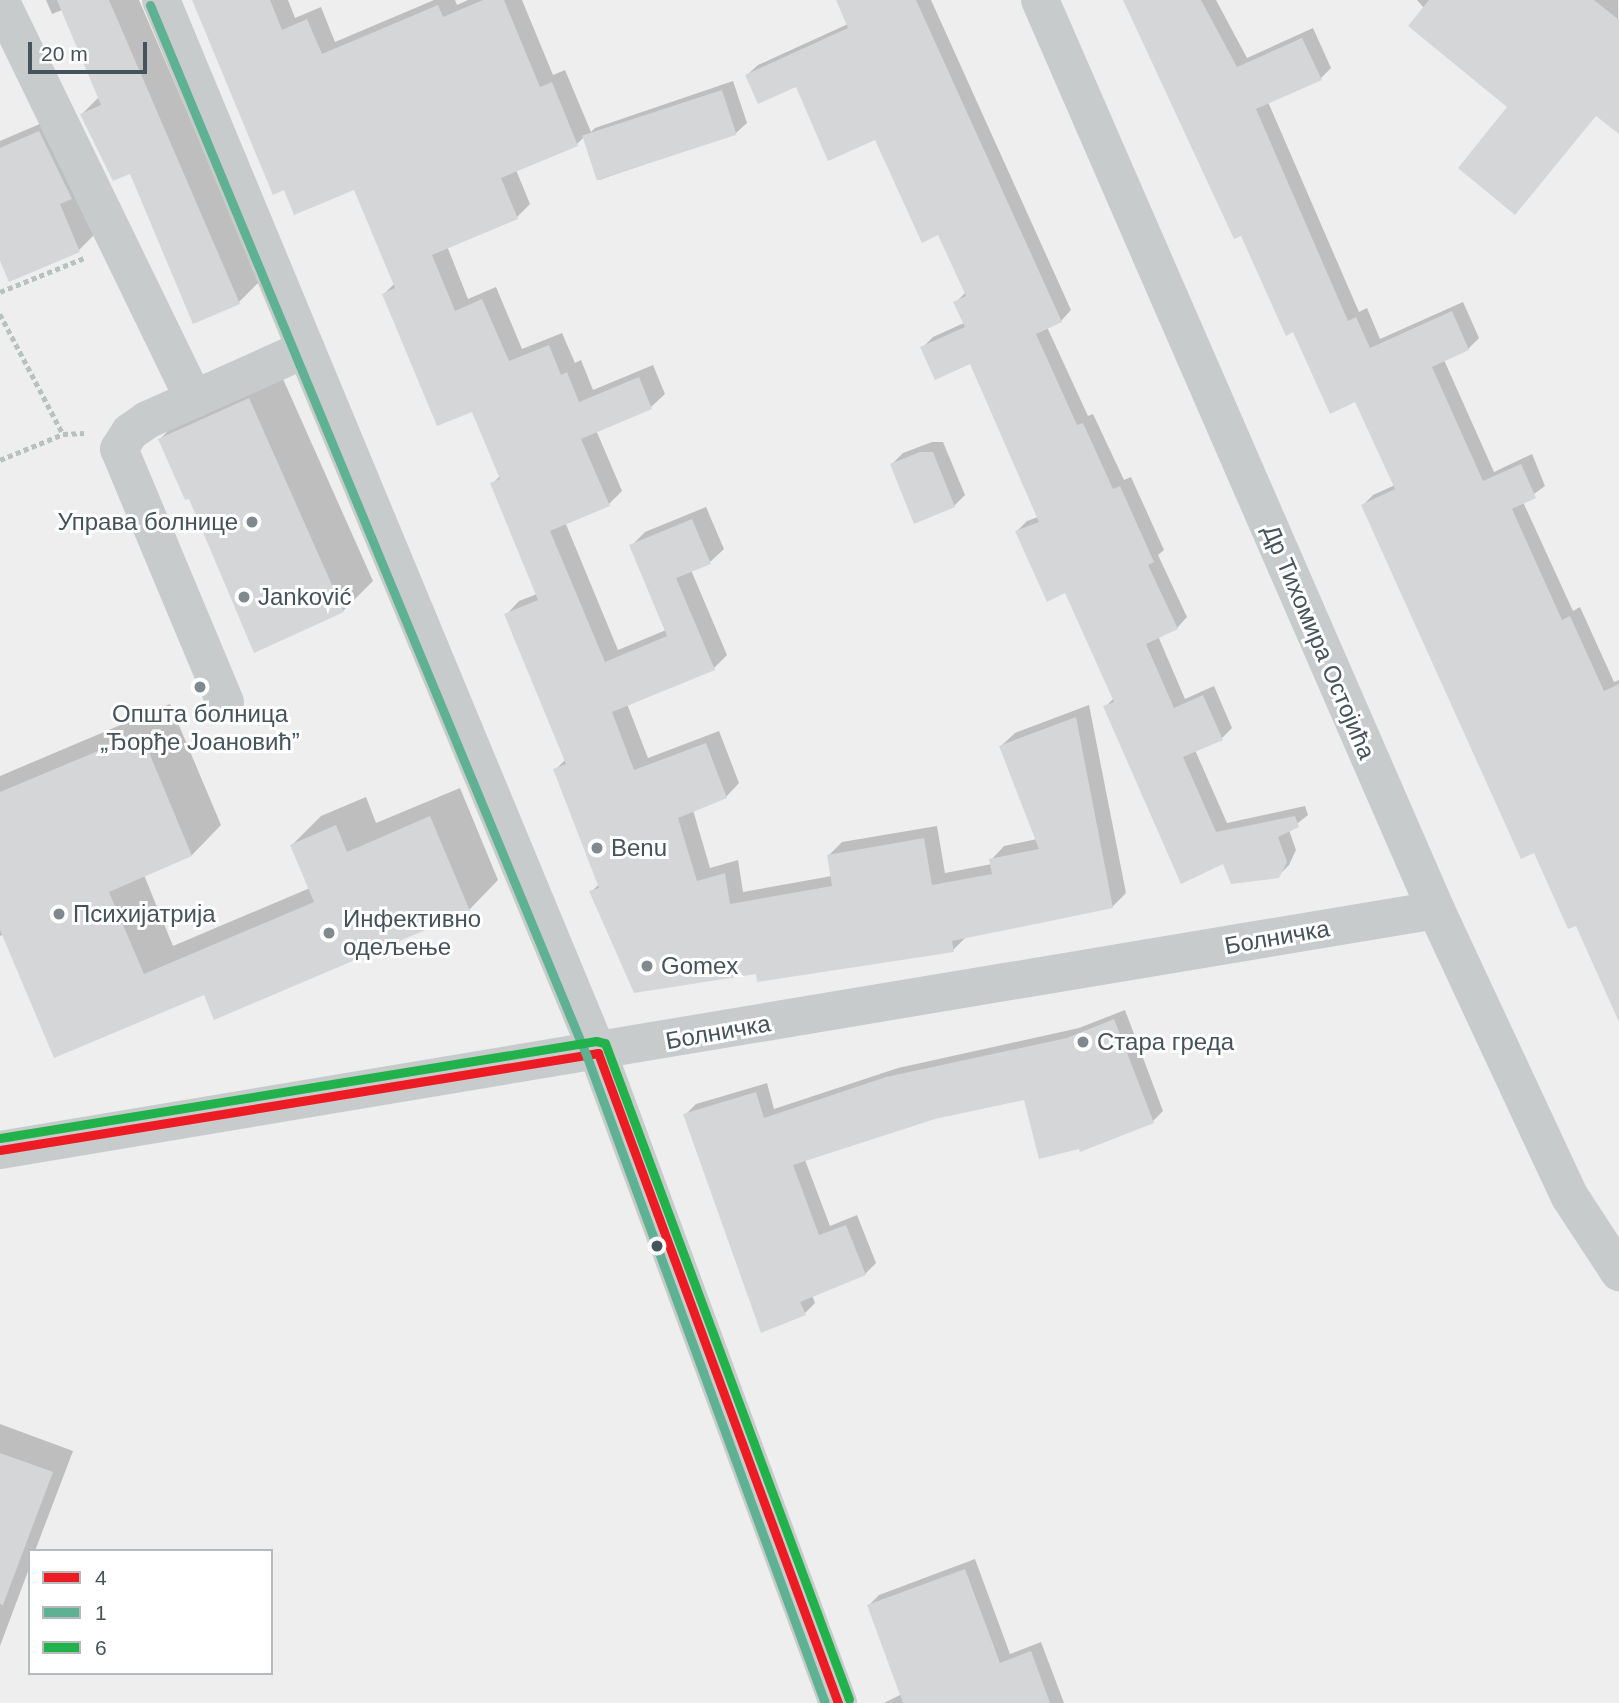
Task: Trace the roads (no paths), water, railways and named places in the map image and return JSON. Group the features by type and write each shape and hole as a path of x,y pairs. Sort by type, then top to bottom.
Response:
{"street":[{"path":"0,0 121,244 194,399"},
{"path":"161,0 598,1053 838,1703"},
{"name":"Др Тихомира Остојића","path":"1040,0 1436,910 1570,1197 1619,1272"},
{"path":"225,702 119,449 131,432 146,420 306,349"},
{"name":"Болничка","path":"0,1150 598,1053 1436,910"}],"place":[{"name":"Управа болнице","path":"252,522"},
{"name":"Janković","path":"244,597"},
{"name":"Општа болница „Ђорђе Јоановић”","path":"200,687"},
{"name":"Benu","path":"597,848"},
{"name":"Психијатрија","path":"59,914"},
{"name":"Инфективно одељење","path":"329,933"},
{"name":"Gomex","path":"647,966"},
{"name":"Стара греда","path":"1083,1042"}]}
